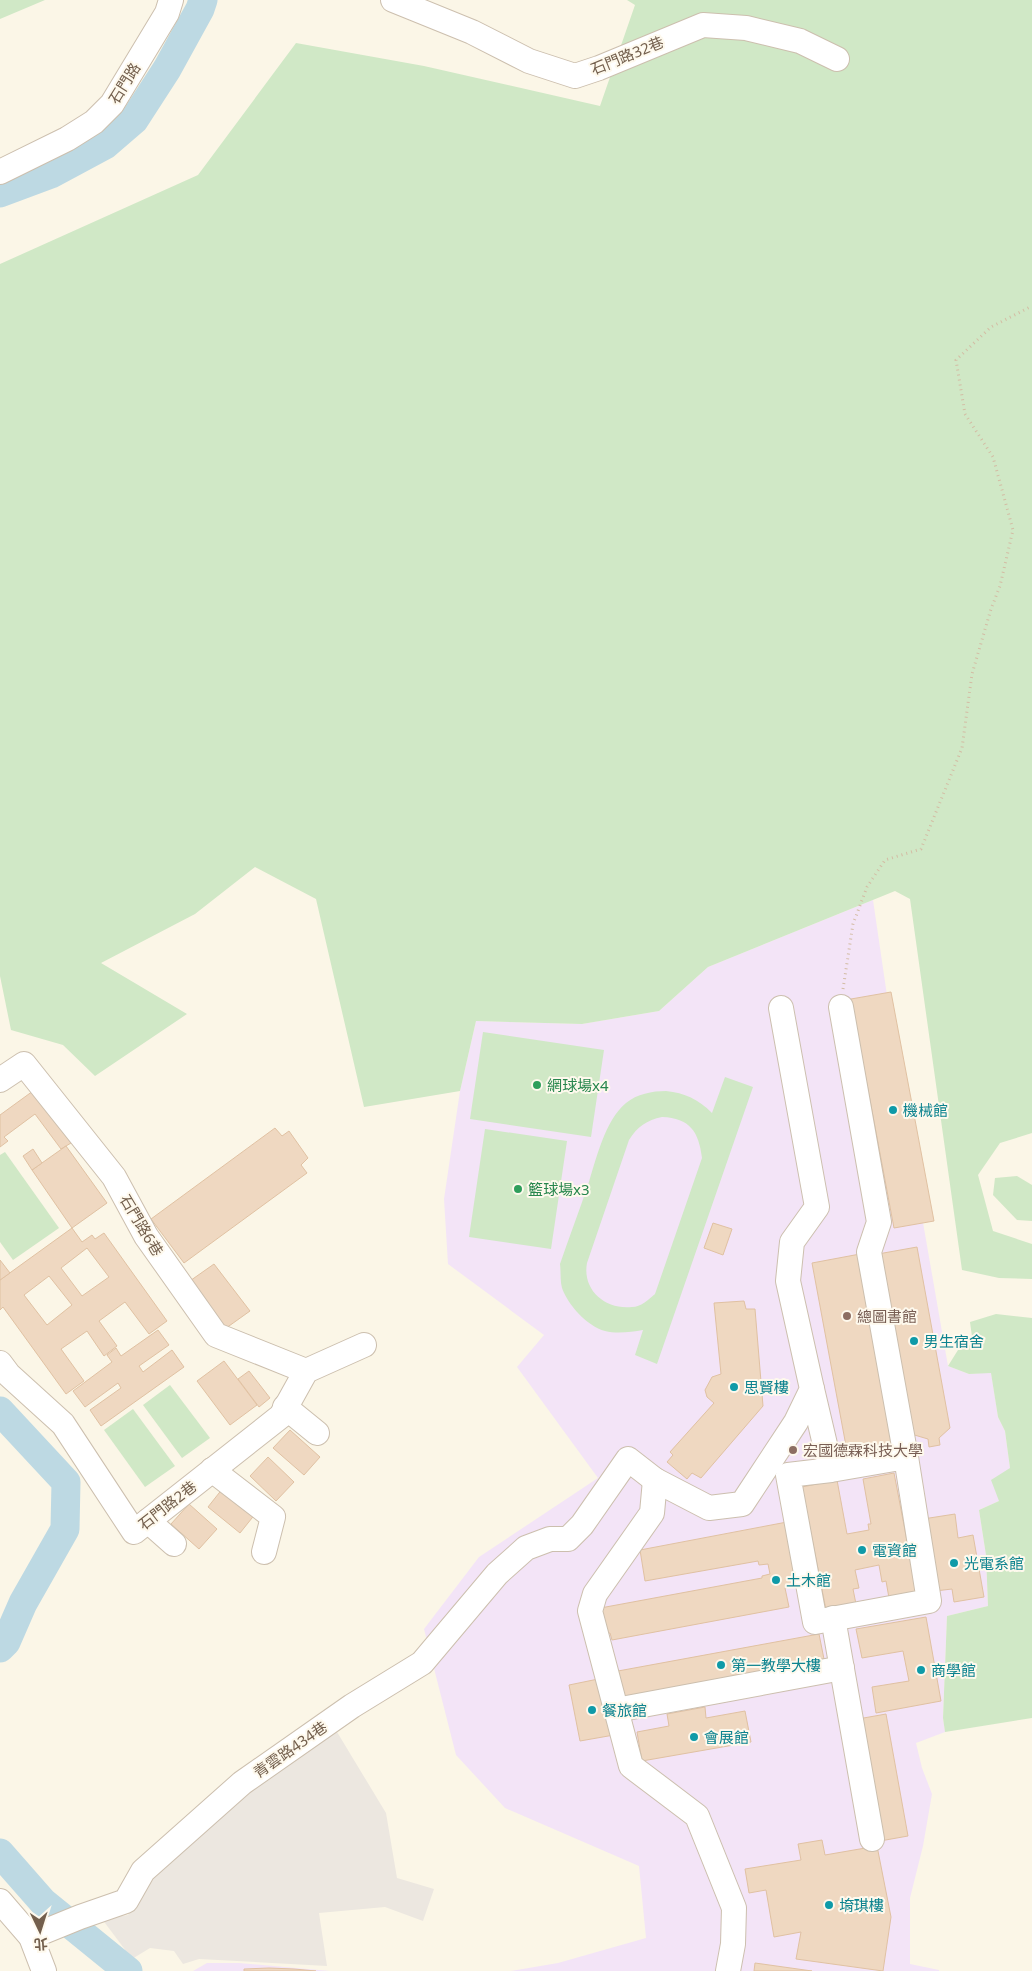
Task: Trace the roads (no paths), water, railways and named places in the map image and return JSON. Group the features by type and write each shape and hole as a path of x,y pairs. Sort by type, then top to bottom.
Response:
{"street":[{"name":"石門路","path":"0,172 67,139 94,122 112,104 167,13 171,0"},
{"name":"石門路32巷","path":"394,0 472,32 529,61 575,76 703,25 746,28 800,41 837,59"},
{"path":"841,1007 879,1222 869,1252 906,1457 929,1601 815,1622 788,1475 831,1470 906,1457"},
{"path":"781,1008 817,1207 792,1242 788,1281 831,1470"},
{"name":"石門路6巷","path":"0,1080 24,1064 114,1177 146,1236 216,1335 306,1371"},
{"path":"306,1371 364,1346"},
{"name":"石門路2巷","path":"0,1363 10,1375 63,1424 134,1532 281,1416 306,1371"},
{"path":"728,1971 733,1944 734,1908 697,1816 631,1766 590,1611 594,1594 652,1513 655,1480 709,1508 742,1504 796,1422 812,1389"},
{"path":"286,1407 317,1433"},
{"name":"青雲路434巷","path":"37,1935 126,1901 143,1871 242,1782 352,1706 422,1663 496,1574 526,1548 550,1539 568,1539 582,1525 628,1459 655,1480"},
{"path":"212,1470 273,1517 264,1552"},
{"path":"148,1521 174,1544"},
{"path":"833,1618 872,1839"},
{"path":"616,1710 842,1668"},
{"path":"0,1902 37,1935 44,1971"}],"waterway":[{"path":"0,193 51,174 105,145 134,120 167,69 200,9 203,0"},
{"path":"0,1411 66,1482 65,1529 23,1603 6,1642 0,1648"},
{"path":"0,1853 43,1902 128,1971"}],"place":[{"name":"網球場x4","path":"537,1085"},
{"name":"機械館","path":"893,1110"},
{"name":"籃球場x3","path":"518,1189"},
{"name":"總圖書館","path":"847,1316"},
{"name":"男生宿舍","path":"914,1341"},
{"name":"思賢樓","path":"734,1387"},
{"name":"宏國德霖科技大學","path":"793,1450"},
{"name":"電資館","path":"862,1550"},
{"name":"光電系館","path":"954,1563"},
{"name":"土木館","path":"776,1580"},
{"name":"第一教學大樓","path":"721,1665"},
{"name":"商學館","path":"921,1670"},
{"name":"餐旅館","path":"592,1710"},
{"name":"會展館","path":"694,1737"},
{"name":"堉琪樓","path":"829,1905"}]}
